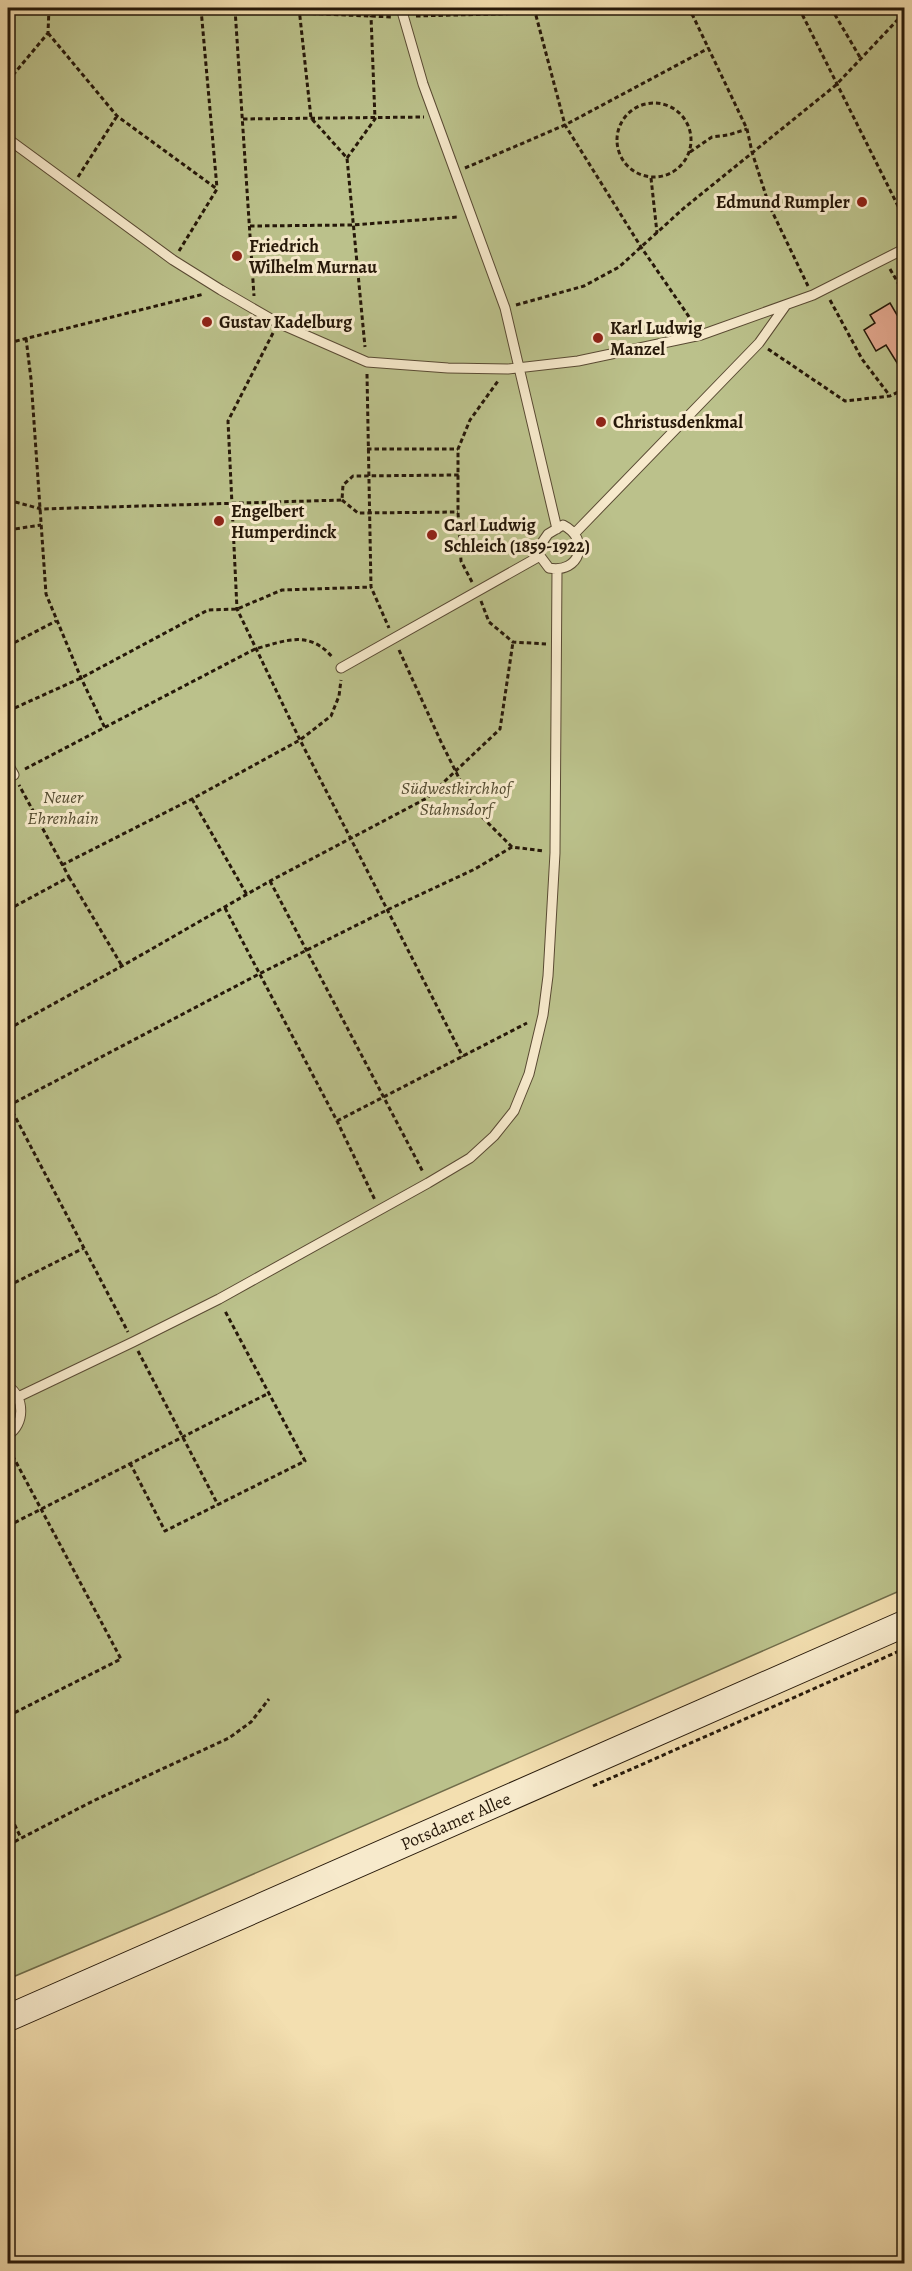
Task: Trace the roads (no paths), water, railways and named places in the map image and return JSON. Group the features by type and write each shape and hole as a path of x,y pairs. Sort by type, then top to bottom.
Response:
{"street":[{"name":"Potsdamer Allee","path":"8,2018 904,1624"}],"lane":[{"path":"402,12 423,84 505,308 521,368 557,529"},
{"path":"8,139 173,260 220,290 278,323 367,362 448,369 508,369 578,361 701,335 825,290 904,249"},
{"path":"575,533 759,343 786,305"},
{"path":"563,525 575,533 580,546 576,560 571,565 557,570 549,568 540,556 539,547 548,534 557,529 563,525"},
{"path":"341,668 540,556"},
{"path":"18,1397 219,1299 428,1183 470,1158 494,1136 514,1111 529,1074 543,1015 548,976 555,853 557,570"},
{"path":"8,764 14,775"},
{"path":"8,1386 18,1397 21,1406 18,1425 8,1435"}],"place":[{"name":"Edmund Rumpler","path":"862,202"},
{"name":"Friedrich Wilhelm Murnau","path":"237,256"},
{"name":"Gustav Kadelburg","path":"207,322"},
{"name":"Karl Ludwig Manzel","path":"598,338"},
{"name":"Christusdenkmal","path":"601,422"},
{"name":"Engelbert Humperdinck","path":"219,521"},
{"name":"Carl Ludwig Schleich (1859-1922)","path":"432,535"}],"park label":[{"name":"Südwestkirchhof Stahnsdorf","path":"456,798"},
{"name":"Neuer Ehrenhain","path":"63,807"}]}
